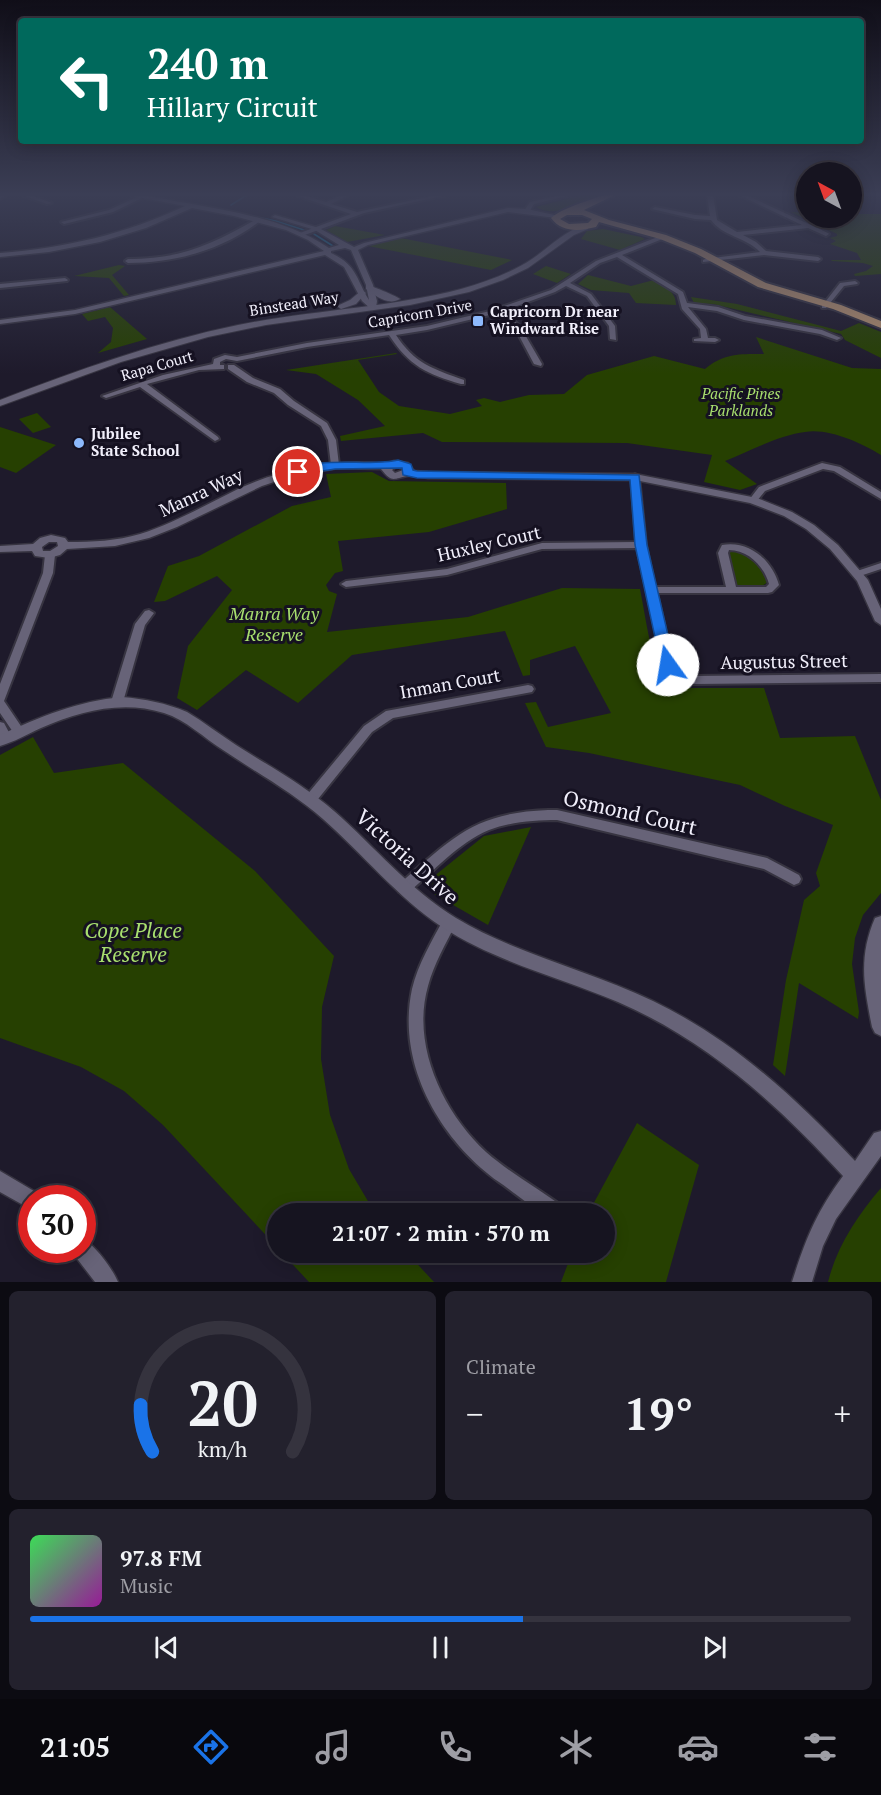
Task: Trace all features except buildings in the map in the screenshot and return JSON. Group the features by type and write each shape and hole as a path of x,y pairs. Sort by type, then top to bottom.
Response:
{"main road":[{"name":"Binstead Way","path":"0,403 105,364 192,338 460,286 503,271 531,255"},
{"name":"Binstead Way","path":"0,396 98,361 172,338 249,321 327,309 442,296 492,281 532,263 544,255"},
{"path":"698,255 743,283 765,292 826,305 879,327"},
{"path":"327,309 353,302 365,290 386,298 396,299"}],"street":[{"path":"128,261 158,260 180,255"},
{"path":"0,322 75,312 320,255"},
{"path":"332,255 349,268 365,290"},
{"path":"357,255 370,305"},
{"path":"618,255 678,290 684,297 685,309 703,328 705,339"},
{"name":"Capricorn Drive","path":"216,365 217,361 222,358 237,360 308,345 392,334 450,324 499,311 543,296 567,284 592,265 618,255"},
{"path":"709,260 745,255"},
{"path":"786,255 818,259"},
{"path":"0,286 65,280"},
{"path":"567,284 584,290 612,326 614,339"},
{"path":"826,305 842,284 853,284"},
{"path":"685,305 718,309 744,318 822,332 837,338"},
{"path":"499,311 518,327 538,364"},
{"path":"392,334 405,355 415,363 461,382"},
{"path":"696,340 715,340"},
{"path":"216,365 231,367 237,363 237,360"},
{"name":"Rapa Court","path":"106,396 185,371 216,365"},
{"path":"231,367 250,380 277,391 324,426 332,440 335,465"},
{"path":"143,385 215,439"},
{"name":"Manra Way","path":"0,549 36,547 42,542 55,538 61,540 64,546 110,544 144,536 259,483 335,465 362,464 388,467 394,464 405,465 409,468 407,473 428,475 635,477"},
{"path":"753,500 762,489 826,466 837,469 881,496"},
{"path":"635,477 753,500 788,514 810,527 834,547 857,574 881,621"},
{"name":"Augustus Street","path":"635,477 641,545 668,665 672,671 685,678 881,678"},
{"name":"Huxley Court","path":"346,584 447,572 542,546 641,545"},
{"path":"36,547 39,554 50,555 64,546"},
{"path":"651,590 732,590 768,590 774,585 773,578 758,558 733,546 725,547 723,553 732,590"},
{"path":"0,698 48,573 50,555"},
{"path":"857,574 881,566"},
{"path":"117,702 140,624 149,613"},
{"name":"Inman Court","path":"310,800 368,729 390,714 528,689"},
{"name":"Victoria Drive","path":"6,734 85,706 117,702 146,704 180,715 310,800 341,826 404,888 450,923 522,958 645,1006 712,1042 755,1074 779,1096 810,1125 856,1176"},
{"path":"0,704 6,734"},
{"name":"Osmond Court","path":"404,888 475,830 496,823 547,814 767,864 794,879"},
{"path":"450,923 427,964 419,992 417,1028 422,1063 437,1102 454,1129 481,1158 544,1203"},
{"path":"881,923 874,936 871,958 872,981 881,1027"},
{"path":"802,1282 814,1243 829,1212 881,1140"},
{"path":"0,1181 18,1192"},
{"path":"93,1263 108,1282"}],"green space":[{"path":"413,255 486,255 512,260 491,270"},
{"path":"858,255 881,255 881,274 855,276 854,274 866,271 873,266 831,260 861,260"},
{"path":"119,265 125,266 112,275 129,295 124,296 109,278 74,276"},
{"path":"546,266 571,274 557,283 533,274"},
{"path":"588,275 631,286 654,280 672,293 676,305 636,303 629,293 591,290 578,284"},
{"path":"691,297 737,304 841,331 859,323 881,332 881,358 845,340 841,334 713,304 694,303"},
{"path":"110,307 147,339 98,353 111,342 113,328 105,317 88,321 82,314"},
{"name":"Pacific Pines Parklands","path":"756,337 852,368 881,369 881,455 854,441 824,432 814,431 785,436 725,461 757,484 740,490 704,482 712,455 627,443 442,442 423,433 341,441 340,436 385,426 358,400 316,374 286,370 396,353 358,360 379,392 399,406 450,414 482,406 476,400 484,398 500,402 529,395 564,394 587,375 654,356 705,369 726,357 764,354"},
{"path":"37,413 51,427 33,433 19,419"},
{"path":"0,427 56,445 16,473 0,467"},
{"name":"Manra Way Reserve","path":"372,472 389,481 506,483 507,509 429,532 338,541 343,571 335,573 326,585 329,591 337,594 327,632 468,617 562,588 640,589 654,656 660,672 670,680 689,688 764,688 780,738 855,736 881,800 881,893 863,915 855,938 852,964 858,1019 799,983 785,1076 773,1065 786,980 804,900 820,886 816,873 833,825 740,785 589,753 546,747 525,703 536,702 548,727 611,713 575,646 530,660 530,675 523,676 505,631 352,655 298,703 246,670 197,710 177,698 188,646 232,590 217,576 165,601 154,602 168,566 199,556 292,506 331,497 326,474"},
{"path":"737,549 764,571 768,582 762,586 737,586 728,556 730,550"},
{"name":"Cope Place Reserve","path":"33,737 54,773 123,763 255,871 334,956 322,1007 321,1059 330,1115 349,1169 369,1203 267,1203 267,1236 163,1125 124,1091 81,1067 0,1038 0,755"},
{"path":"531,827 488,925 434,894 430,883 433,877 484,836"},
{"path":"637,1123 699,1165 666,1282 561,1282 568,1263 615,1263 615,1203 594,1203"},
{"path":"881,1188 881,1282 828,1282 849,1232"},
{"path":"291,1263 416,1263 434,1282 309,1282"}],"place":[{"name":"Capricorn Dr near Windward Rise","path":"478,321"},
{"name":"Jubilee State School","path":"79,443"}],"route":[{"path":"298,472 335,465 362,464 388,467 398,463 409,468 407,473 417,474 635,477 641,545 668,665"}]}
